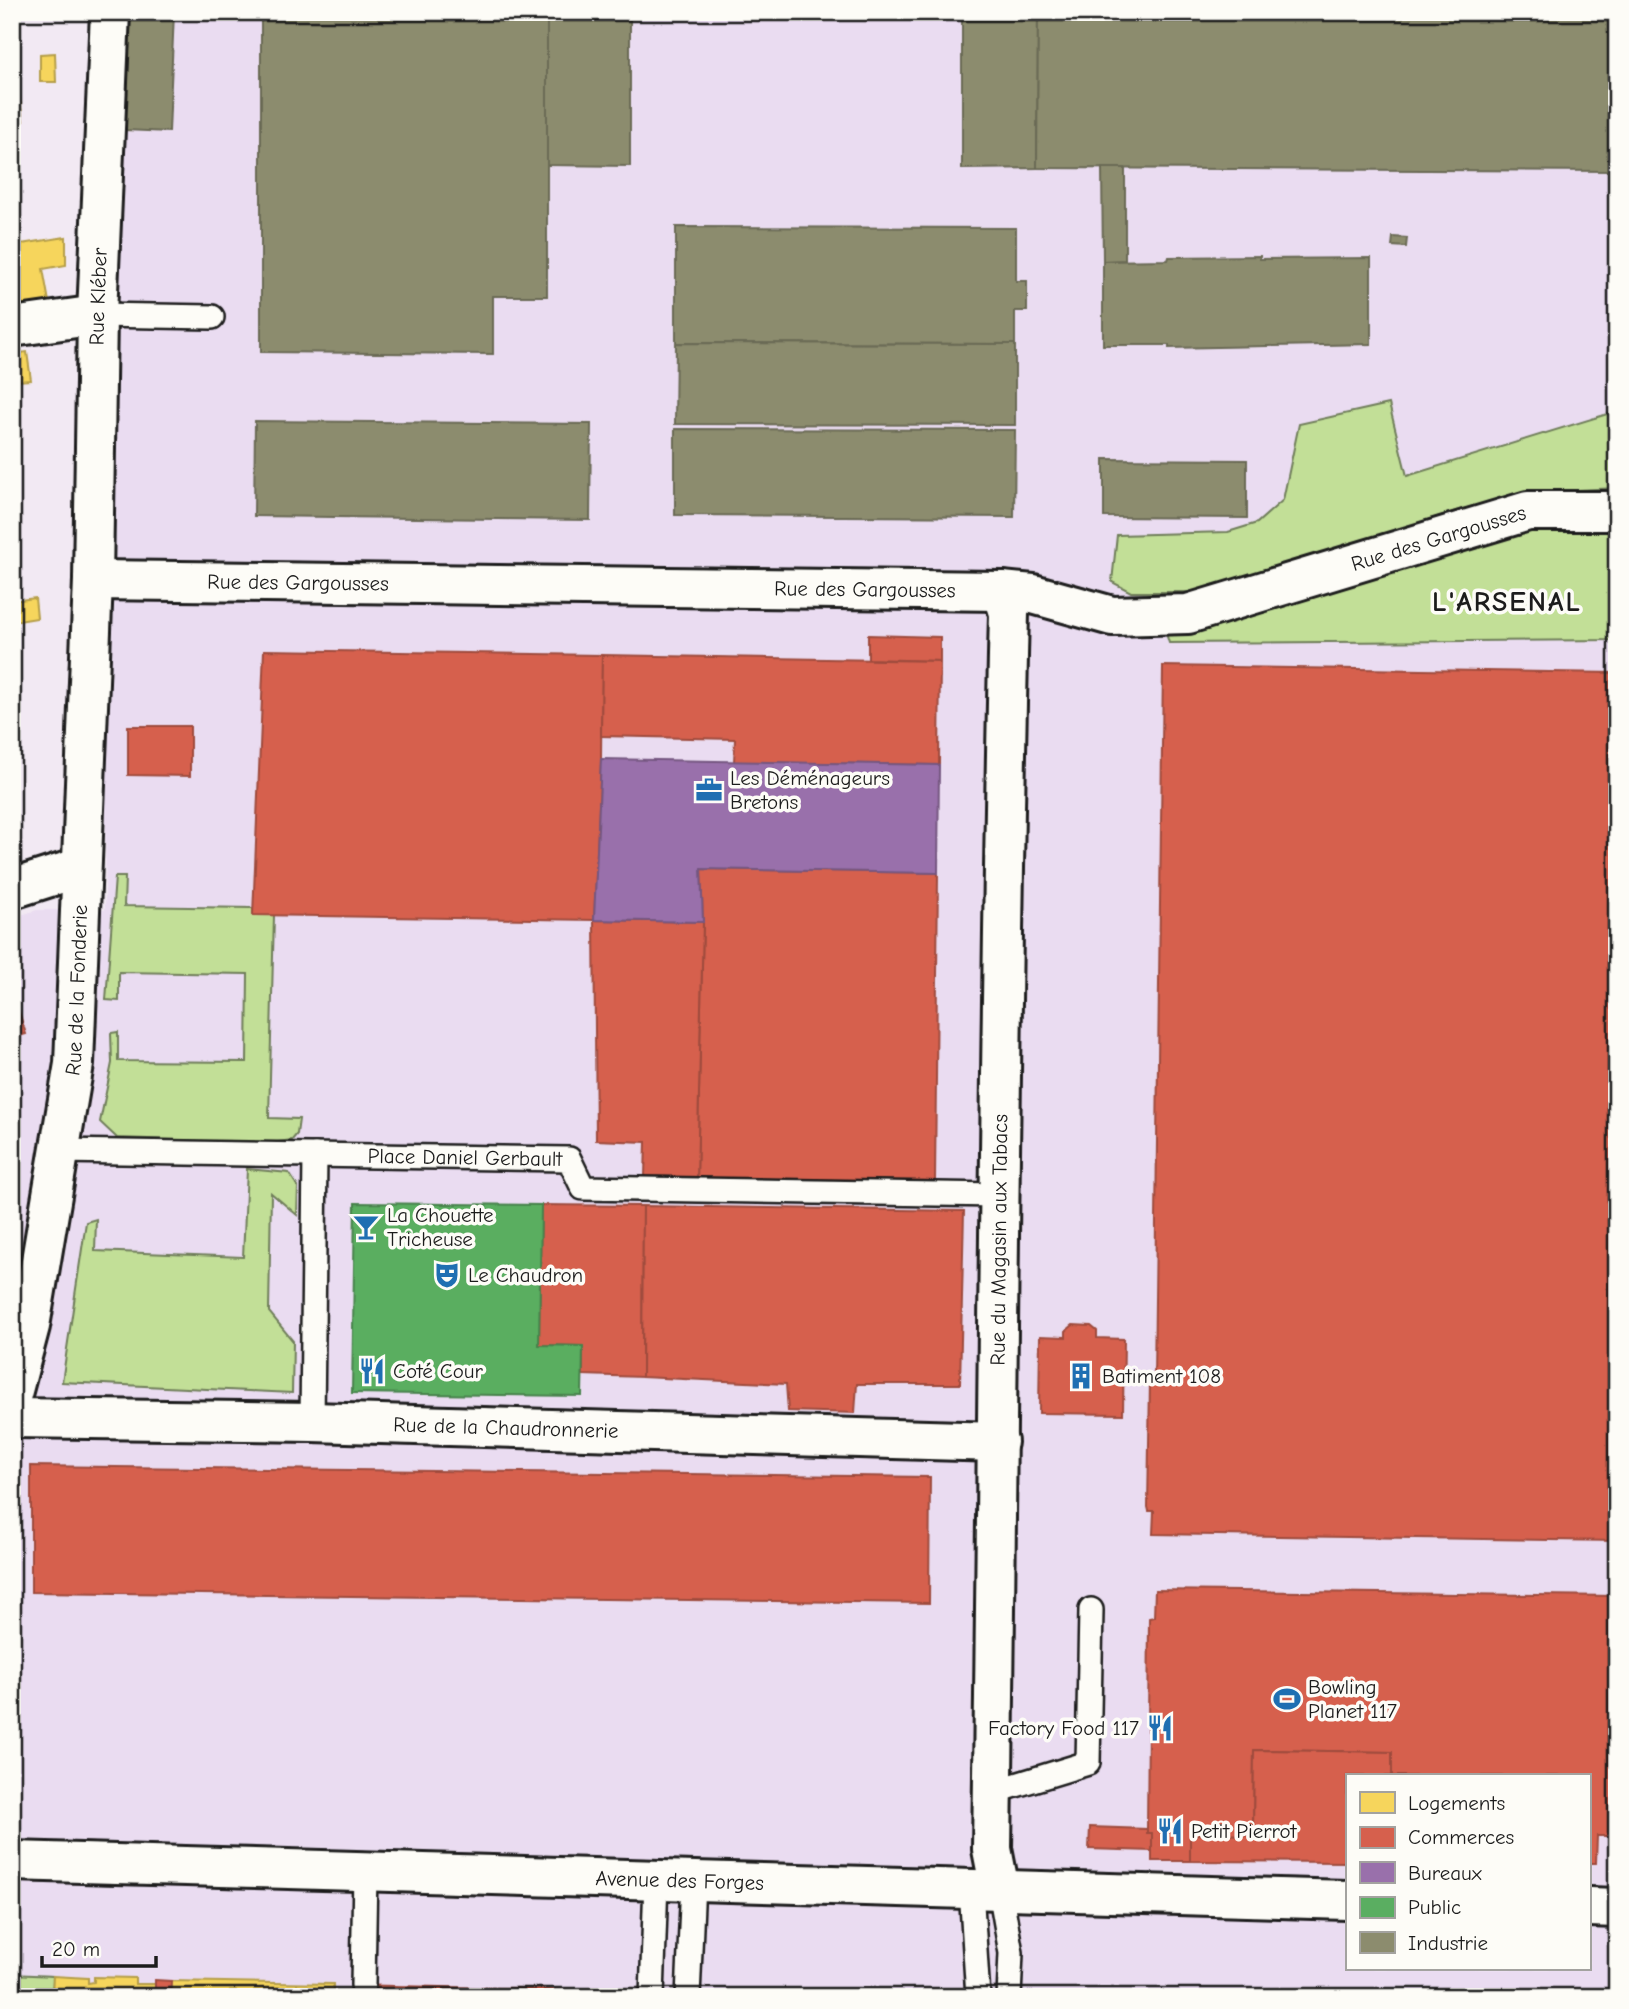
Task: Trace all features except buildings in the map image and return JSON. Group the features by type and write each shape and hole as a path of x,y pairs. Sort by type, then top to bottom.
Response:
{"street":[{"name":"Rue Kléber","path":"93,580 97,315 110,12"},
{"path":"12,327 97,315"},
{"name":"Rue des Gargousses","path":"93,580 1002,591 1033,594 1112,616 1188,614 1528,511 1617,511"},
{"name":"Rue de la Fonderie","path":"12,1394 30,1326 74,1064 93,580"},
{"name":"Rue du Magasin aux Tabacs","path":"985,1890 992,1849 998,1442 998,1195 1009,613 1002,591"},
{"path":"12,889 81,867"},
{"name":"Rue de la Chaudronnerie","path":"12,1418 312,1422 998,1442"},
{"name":"Avenue des Forges","path":"12,1861 1346,1900"},
{"path":"1590,1908 1617,1908"}],"lane":[{"path":"97,315 212,317"},
{"name":"Place Daniel Gerbault","path":"59,1151 569,1159 583,1188 998,1195"},
{"path":"312,1422 315,1155"},
{"path":"993,1792 1088,1763 1091,1610"},
{"path":"363,1985 365,1871"},
{"path":"652,1997 675,1880"},
{"path":"675,1880 688,1997"},
{"path":"978,1997 985,1890"},
{"path":"985,1890 1011,1953 1009,1997"}],"shaded area":[{"path":"127,12 1617,12 1617,411 1407,476 1299,424 1283,500 1257,523 1228,532 1117,535 1205,592 1462,509 1557,491 1617,488 1617,525 1165,630 1169,643 1617,640 1617,1997 12,1997 12,918 37,910 105,910 110,404","holes":["247,1169 271,1191 269,1312 293,1341 62,1382 96,1220 95,1251 244,1257"]}],"green space":[{"path":"1389,404 1407,476 1617,411 1617,488 1557,491 1462,509 1205,592 1131,592 1112,582 1117,535 1228,532 1257,523 1283,500 1299,424"},
{"path":"1617,525 1617,640 1169,643 1165,630 1544,526"},
{"path":"115,877 125,877 124,906 253,908 253,915 274,915 269,1118 299,1119 297,1134 292,1140 270,1143 117,1138 100,1122 112,1063 111,1033 118,1032 118,1061 247,1062 248,974 119,972 119,1001 106,1000"},
{"path":"247,1169 289,1173 298,1187 297,1215 271,1193 269,1312 293,1341 292,1393 62,1382 86,1222 96,1219 95,1251 243,1257"},
{"path":"12,1974 53,1976 52,1997 12,1997"}],"place":[{"name":"Les Déménageurs Bretons","path":"709,790"},
{"name":"La Chouette Tricheuse","path":"366,1227"},
{"name":"Le Chaudron","path":"447,1275"},
{"name":"Coté Cour","path":"372,1371"},
{"name":"Batiment 108","path":"1081,1376"},
{"name":"Bowling Planet 117","path":"1287,1699"},
{"name":"Factory Food 117","path":"1160,1728"},
{"name":"Petit Pierrot","path":"1170,1831"}],"district":[{"name":"L'ARSENAL","path":"1507,601"}]}
